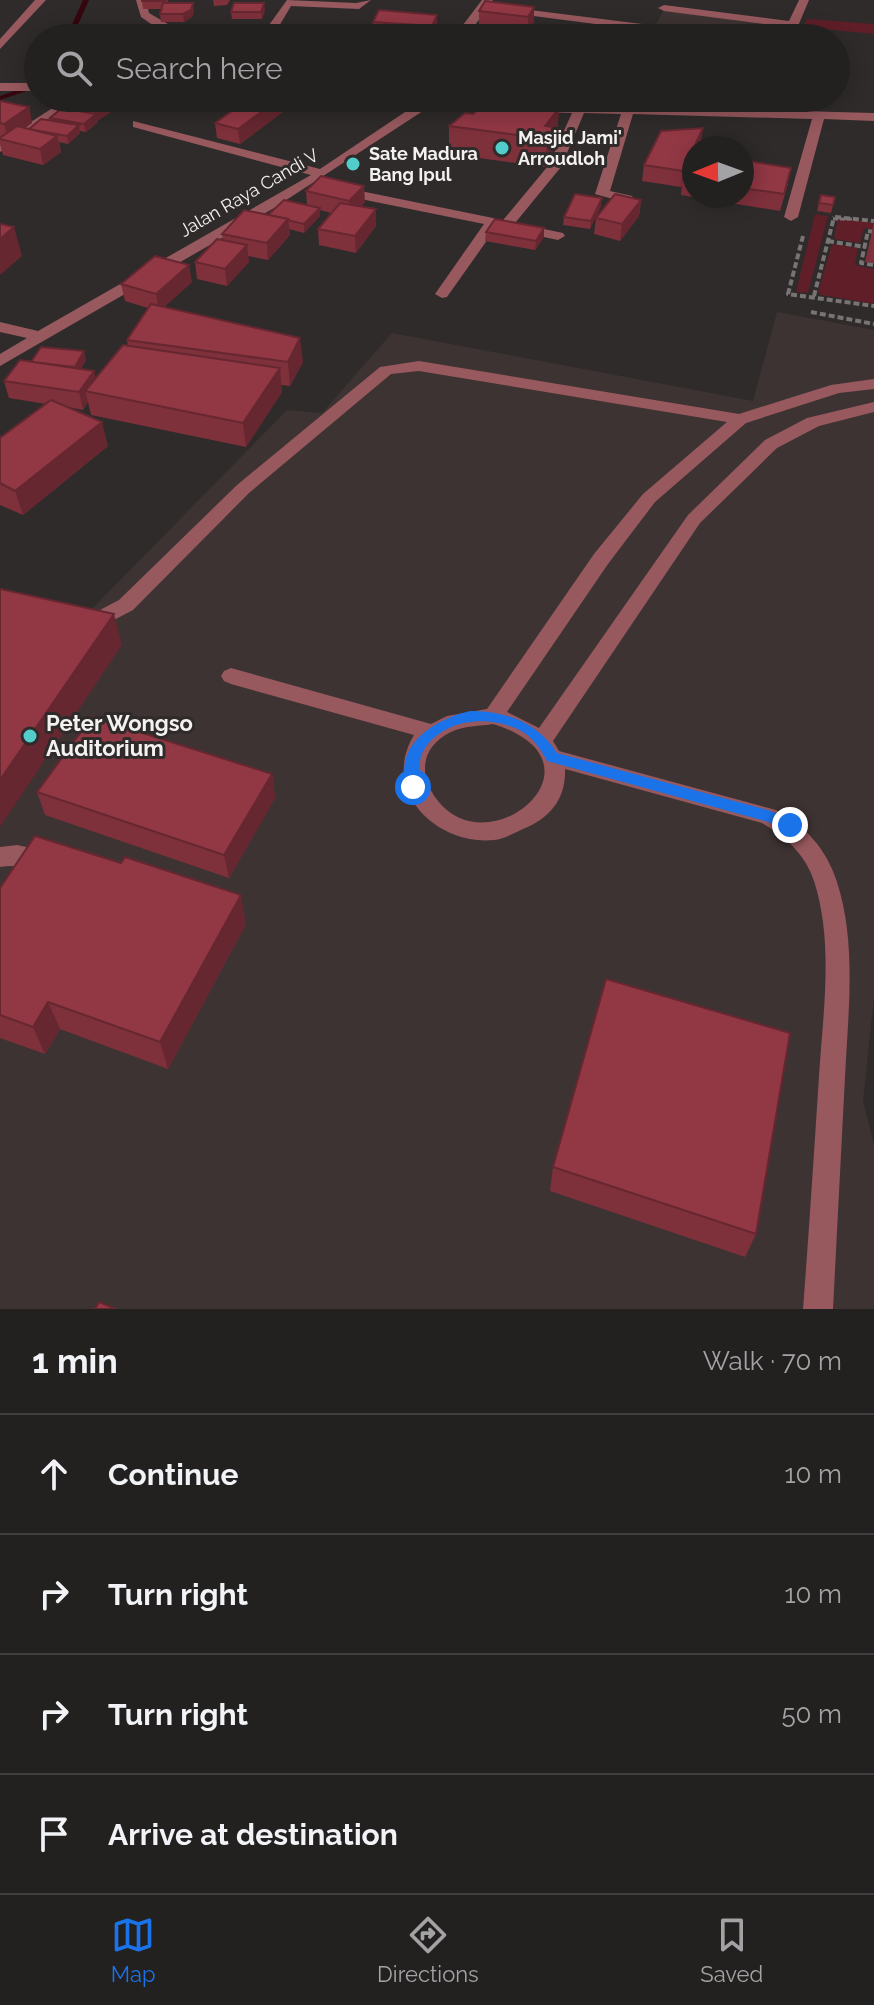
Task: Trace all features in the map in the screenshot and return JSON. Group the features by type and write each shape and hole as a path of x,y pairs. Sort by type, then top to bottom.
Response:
{"street":[{"path":"0,46 41,0"},
{"path":"141,0 144,13 157,24"},
{"path":"275,24 288,3 359,6 366,0"},
{"path":"652,24 658,11 677,0"},
{"path":"793,24 804,0"},
{"path":"470,24 486,4 598,24"},
{"path":"664,8 785,24"},
{"path":"0,87 24,87"},
{"path":"0,148 55,112"},
{"name":"Jalan Raya Candi V","path":"0,361 305,184 412,112"},
{"path":"442,294 500,223 554,167 578,112"},
{"path":"620,112 602,194 627,199"},
{"path":"735,112 874,117"},
{"path":"791,217 819,115"},
{"path":"137,124 320,173"},
{"path":"305,184 558,236"},
{"path":"0,327 39,336"},
{"path":"72,619 105,616 126,605 243,489 386,370 419,366 740,419"},
{"path":"493,716 601,559 649,498 740,419 837,388 874,384"},
{"path":"547,749 694,519 771,444 813,422 874,407"},
{"path":"231,676 431,732"},
{"path":"493,716 528,729 547,749 556,777 550,796 536,813 516,825 491,831 466,829 442,820 424,805 413,787 411,766 417,748 431,732 449,722 493,716"},
{"path":"547,749 768,816 790,825 811,848 827,883 836,928 838,971 818,1309"},
{"path":"0,857 30,856 73,866"}],"path":[{"path":"797,200 812,203 788,294 874,306"},
{"path":"814,296 834,217 874,221"},
{"path":"874,232 868,231 861,263 874,265"},
{"path":"828,241 865,247"},
{"path":"811,312 874,324"}],"shaded area":[{"path":"664,10 778,24 656,24"},
{"path":"807,19 874,24 874,34 850,32 850,24 804,24"},
{"path":"815,214 828,216 808,293 796,292"},
{"path":"838,219 874,223 874,230 864,228 860,243 834,239"},
{"path":"832,244 858,248 855,265 874,269 874,304 818,292"},
{"path":"777,312 874,330 874,996 863,1101 874,1145 874,1309 0,1309 0,590 90,611 287,410 322,413 392,333 753,401"}],"building":[{"path":"485,1 534,7 528,17 479,11"},
{"path":"163,3 193,3 191,10 183,14 160,14"},
{"path":"234,3 264,3 261,12 231,12"},
{"path":"379,10 437,15 433,24 373,22"},
{"path":"0,101 24,106 24,110 4,124 0,123"},
{"path":"57,112 96,114 84,124 50,118"},
{"path":"230,112 261,112 238,129 215,123"},
{"path":"556,112 545,126 554,127 547,139 449,126 465,113"},
{"path":"41,119 79,125 67,136 29,129"},
{"path":"17,126 57,136 40,149 0,139"},
{"path":"703,128 699,136 682,136 682,171 644,165 661,131"},
{"path":"754,162 791,168 784,194 754,190"},
{"path":"321,176 364,186 349,201 306,191"},
{"path":"575,194 602,198 591,221 564,217"},
{"path":"615,194 641,200 622,224 596,218"},
{"path":"821,195 835,197 833,205 819,203"},
{"path":"284,200 320,208 304,224 268,215"},
{"path":"340,203 376,209 355,236 318,229"},
{"path":"244,210 288,219 267,243 222,234"},
{"path":"495,219 544,228 536,241 486,232"},
{"path":"0,224 14,227 0,239"},
{"path":"217,239 247,245 225,269 195,262"},
{"path":"155,256 189,265 156,294 121,284"},
{"path":"151,304 300,338 288,362 127,340"},
{"path":"123,345 280,368 243,423 85,391"},
{"path":"41,347 84,351 75,367 31,362"},
{"path":"20,360 94,371 79,392 4,381"},
{"path":"51,400 102,422 15,491 0,483 0,438"},
{"name":"Peter Wongso Auditorium","path":"0,589 114,614 0,780"},
{"path":"92,717 272,774 224,855 37,792"},
{"path":"35,836 121,863 125,857 241,895 160,1042 48,1002 33,1027 0,1015 0,888"},
{"path":"606,979 790,1033 756,1234 553,1167"},
{"path":"99,1302 116,1309 95,1309"}],"waterway":[{"path":"75,24 86,0"},
{"path":"0,98 24,90"}],"place":[{"name":"Masjid Jami' Arroudloh","path":"502,148"},
{"name":"Sate Madura Bang Ipul","path":"353,164"},
{"name":"Peter Wongso Auditorium","path":"30,736"}],"route":[{"path":"413,787 411,766 417,748 431,732 449,722 493,716 528,729 542,740 552,757 768,816 790,825"}]}
